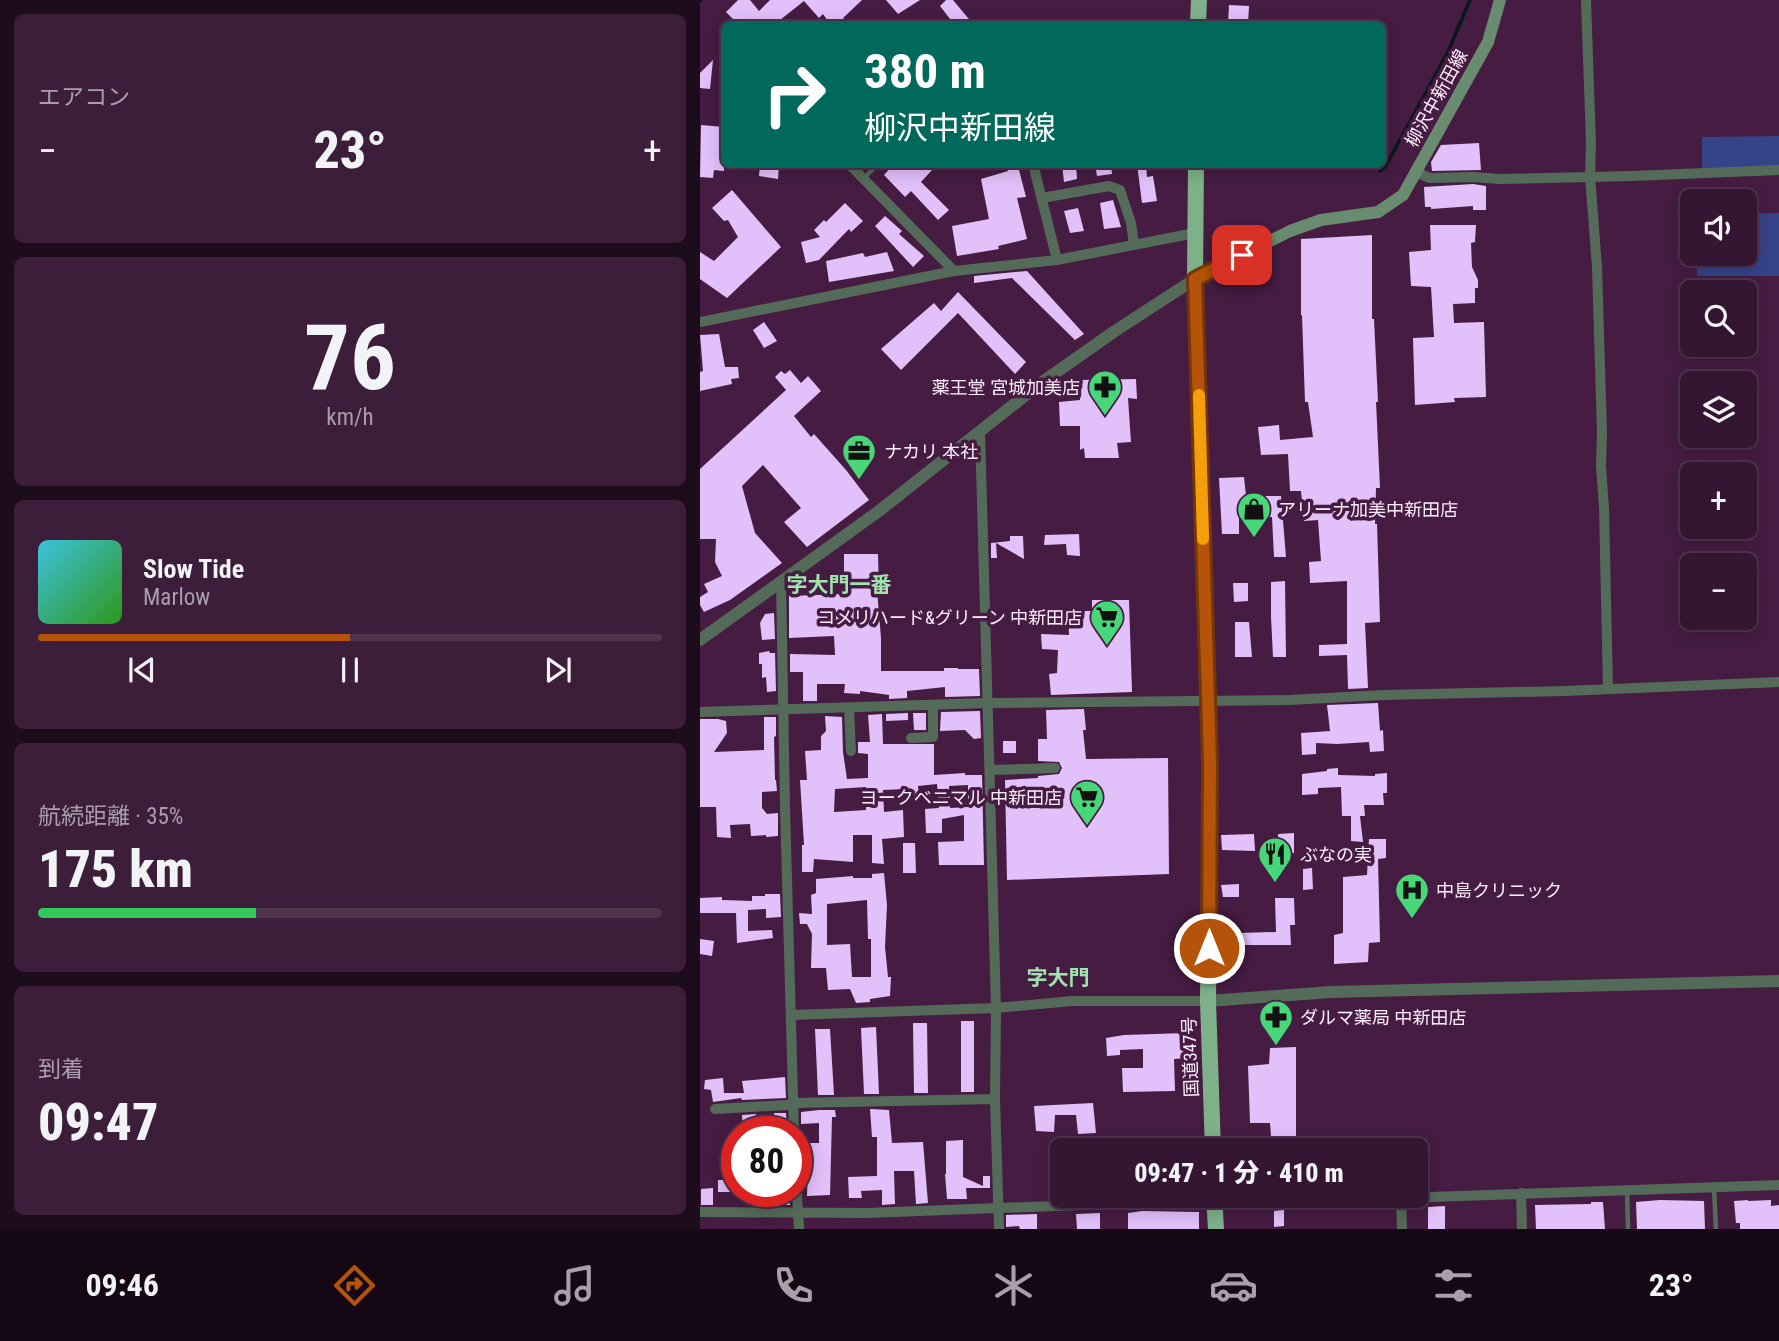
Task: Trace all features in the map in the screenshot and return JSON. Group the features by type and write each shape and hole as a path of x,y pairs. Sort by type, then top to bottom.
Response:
{"highway":[{"path":"1198,21 1199,0"},
{"name":"国道347号","path":"1196,168 1195,279 1209,700 1208,1001 1213,1138"},
{"path":"1215,1208 1216,1229"}],"main road":[{"name":"柳沢中新田線","path":"1195,279 1290,231 1321,220 1378,212 1403,195 1488,42 1500,0"}],"street":[{"path":"1586,0 1590,176 1597,267 1608,688"},
{"path":"853,168 954,271"},
{"path":"1034,168 1057,260"},
{"path":"1415,172 1430,178 1499,178 1779,170"},
{"path":"1042,198 1109,186 1120,190 1131,223 1134,245"},
{"path":"700,322 954,271 1057,260 1195,233"},
{"path":"700,640 878,511 1041,383 1195,279"},
{"path":"980,431 996,1008 995,1099 999,1229"},
{"path":"781,582 794,1116"},
{"path":"700,712 988,703 1289,700 1779,682"},
{"path":"911,738 933,737 933,705"},
{"path":"849,708 851,751"},
{"path":"990,770 1055,768"},
{"path":"792,1015 996,1008 1072,1001 1208,1001 1345,992 1779,981"},
{"path":"715,1109 794,1103 995,1099"},
{"path":"1428,1197 1779,1185"},
{"path":"1521,1194 1522,1229"},
{"path":"700,1212 798,1213 1050,1206"},
{"path":"798,1207 799,1229"},
{"path":"1401,1208 1402,1229"}],"lane":[{"path":"863,179 874,168"},
{"path":"1714,1187 1716,1229"},
{"path":"1627,1190 1628,1229"}],"shaded area":[{"path":"1779,136 1779,167 1702,169 1702,137"},
{"path":"1779,213 1779,276 1697,276 1697,266 1757,266 1757,214"}],"building":[{"path":"738,0 750,0 759,11 770,0 862,0 843,18 846,21 828,21 823,14 819,18 804,1 779,21 735,21 726,12"},
{"path":"886,0 920,0 898,14"},
{"path":"946,0 953,0 970,21 952,21 940,6"},
{"path":"1229,5 1249,6 1248,21 1228,21"},
{"path":"713,60 710,89 700,88 700,73"},
{"path":"701,125 721,127 721,168 724,168 724,171 714,170 713,178 700,177"},
{"path":"1479,143 1481,170 1432,171 1431,162 1441,145"},
{"path":"760,168 779,168 778,179 759,176"},
{"path":"890,168 930,168 932,170 921,182 949,210 938,220 911,191 905,197 884,175"},
{"path":"1007,168 1019,168 1026,197 1017,198 1027,239 998,246 999,249 957,256 952,226 989,219 981,179 1008,171"},
{"path":"1062,168 1076,168 1077,179 1064,182"},
{"path":"1096,168 1111,168 1112,174 1097,176"},
{"path":"1138,168 1146,168 1147,177 1153,176 1157,201 1142,203"},
{"path":"1473,184 1486,186 1486,210 1473,210 1473,206 1431,209 1425,207 1424,187"},
{"path":"732,190 781,247 727,298 700,279 700,252 714,261 738,237 728,220 724,221 712,208"},
{"path":"1113,200 1121,227 1104,229 1100,203"},
{"path":"845,203 863,221 851,232 849,229 819,260 806,263 801,242 820,237 814,230"},
{"path":"1078,208 1084,231 1070,233 1064,211"},
{"path":"885,216 902,231 899,234 924,256 913,267 875,226"},
{"path":"1430,225 1476,225 1475,242 1471,243 1472,267 1478,280 1475,303 1453,304 1454,323 1484,322 1486,397 1454,398 1455,402 1415,405 1413,338 1434,337 1431,287 1411,286 1409,252 1431,250"},
{"path":"1372,235 1372,319 1380,488 1376,488 1375,524 1380,622 1365,623 1368,688 1348,689 1347,655 1319,656 1319,645 1347,644 1347,581 1310,583 1309,562 1321,561 1318,520 1304,521 1301,491 1290,491 1288,454 1261,455 1258,427 1279,425 1280,440 1313,437 1308,402 1305,402 1301,239"},
{"path":"887,252 894,271 829,282 826,261 863,253 865,257"},
{"path":"1027,271 1084,334 1075,340 1012,278 974,283 974,276"},
{"path":"958,292 1026,362 1015,374 958,313 901,370 881,349 934,303 941,311"},
{"path":"764,322 777,341 764,348 753,330"},
{"path":"719,334 725,367 738,367 739,378 731,379 732,384 700,391 700,372 703,371 700,335"},
{"path":"790,370 801,383 808,376 821,391 794,416 811,437 814,434 869,500 807,547 784,522 801,508 763,465 742,486 755,533 782,563 730,600 704,612 700,597 708,592 704,584 722,576 715,562 716,539 700,539 700,469 786,390 775,377 781,371 785,374"},
{"path":"1136,379 1137,399 1128,398 1131,442 1117,443 1119,458 1085,458 1084,448 1080,450 1080,426 1060,426 1059,402 1080,400 1080,380"},
{"path":"1244,477 1246,496 1281,496 1286,557 1274,557 1272,517 1239,518 1239,534 1222,534 1219,478"},
{"path":"1079,534 1080,556 1067,555 1066,544 1044,545 1045,535"},
{"path":"1010,536 1023,536 1024,559 996,543 997,558 991,558 991,543 1010,541"},
{"path":"844,554 878,554 881,671 979,669 980,696 945,697 945,687 907,691 907,698 889,699 889,695 860,691 860,694 844,693 845,684 817,684 817,701 803,701 803,672 790,672 790,654 835,655 834,636 789,638 789,596 844,594"},
{"path":"1285,581 1286,657 1273,657 1271,582"},
{"path":"1233,583 1248,583 1248,601 1234,602"},
{"path":"1092,600 1129,600 1132,692 1051,695 1049,674 1057,673 1058,650 1042,649 1041,634 1069,635 1068,611 1092,611"},
{"path":"774,613 775,639 762,640 760,623 765,614"},
{"path":"1235,622 1249,622 1252,657 1235,657"},
{"path":"759,653 775,653 776,691 767,692 766,677 762,678 762,664 759,664"},
{"path":"1378,703 1384,751 1370,752 1369,742 1316,743 1316,754 1302,755 1301,733 1330,731 1327,705"},
{"name":"ヨークベニマル 中新田店","path":"1084,709 1086,759 1168,758 1169,874 1007,880 1005,780 1059,774 1062,768 1059,762 1038,761 1038,739 1047,739 1046,710"},
{"path":"980,711 981,738 974,739 965,730 940,731 941,712"},
{"path":"908,713 908,720 886,721 886,714"},
{"path":"913,713 926,713 926,730 914,730"},
{"path":"882,714 883,744 934,744 934,775 982,775 984,865 939,865 938,842 964,841 964,815 942,819 942,833 926,833 925,809 939,808 937,784 918,786 919,799 905,799 905,789 883,790 884,812 903,810 904,837 882,839 884,864 872,863 872,835 853,835 853,862 814,859 813,872 802,872 804,845 800,780 807,780 805,751 821,750 821,736 826,731 825,716 842,717 847,779 868,778 868,754 858,753 858,742 870,742 868,715","holes":["968,785 968,807 950,808 949,786","866,787 866,810 834,812 835,789"]},
{"path":"764,717 776,717 774,737 777,791 762,792 762,808 767,814 778,813 778,836 751,836 750,824 730,825 731,838 717,837 716,807 700,807 700,719 726,721 727,733 714,752 764,750"},
{"path":"1003,741 1016,741 1016,753 1003,753"},
{"path":"1338,768 1338,775 1375,776 1387,773 1387,793 1383,793 1384,805 1364,805 1365,816 1360,816 1363,842 1351,841 1351,816 1342,816 1341,787 1318,788 1318,794 1302,795 1302,774"},
{"path":"1294,833 1294,853 1279,854 1278,834"},
{"path":"1254,834 1255,851 1222,850 1221,835"},
{"path":"1369,839 1386,839 1386,858 1378,859 1380,942 1369,943 1368,962 1334,964 1334,935 1343,933 1343,877 1367,875"},
{"path":"903,843 915,843 916,873 903,873"},
{"path":"1312,868 1313,889 1303,890 1303,869"},
{"path":"884,873 887,905 885,947 888,977 891,977 890,996 856,1003 850,989 828,990 826,968 811,968 812,934 807,924 800,924 799,913 812,914 811,895 816,893 816,879 853,876 872,878 872,874","holes":["867,900 868,939 871,939 871,977 852,977 850,944 827,945 827,904"]},
{"path":"1239,884 1239,897 1223,897 1221,885"},
{"path":"780,894 781,917 766,918 766,909 748,910 748,931 772,930 773,938 737,943 736,913 700,913 700,898 722,897 722,900 752,901 752,896"},
{"path":"1275,898 1294,898 1295,925 1290,925 1291,945 1239,945 1239,933 1276,932"},
{"path":"700,939 714,941 712,956 700,954"},
{"path":"961,1021 974,1021 974,1092 961,1092"},
{"path":"913,1023 927,1023 928,1093 914,1093"},
{"path":"876,1027 879,1094 864,1094 861,1028"},
{"path":"815,1029 830,1029 834,1095 818,1095"},
{"path":"1186,1033 1188,1058 1174,1059 1175,1091 1123,1092 1122,1068 1143,1068 1143,1049 1120,1050 1120,1055 1107,1056 1106,1038"},
{"path":"1296,1047 1296,1138 1271,1138 1270,1123 1250,1123 1248,1066 1269,1064 1270,1048"},
{"path":"785,1077 786,1098 741,1098 713,1102 711,1090 704,1089 705,1080 723,1078 724,1093 744,1093 742,1081"},
{"path":"1093,1103 1096,1133 1078,1134 1076,1115 1055,1115 1054,1132 1036,1131 1034,1106"},
{"path":"870,1109 889,1110 892,1143 923,1142 928,1203 916,1204 914,1171 894,1171 895,1204 882,1205 882,1190 861,1191 862,1198 849,1198 848,1177 877,1176 877,1137 872,1137"},
{"path":"835,1110 836,1117 832,1117 830,1195 812,1196 812,1143 819,1143 819,1123 812,1123 812,1116 801,1116 801,1112"},
{"path":"774,1113 786,1113 786,1116 774,1116"},
{"path":"963,1140 963,1177 983,1186 983,1176 990,1176 990,1188 966,1188 967,1199 947,1199 946,1141"},
{"path":"718,1180 721,1180 721,1192 718,1192"},
{"path":"713,1188 713,1205 701,1205 701,1189"},
{"path":"1771,1200 1771,1206 1779,1205 1779,1229 1740,1229 1740,1223 1736,1223 1734,1201"},
{"path":"1704,1201 1705,1229 1637,1229 1636,1202"},
{"path":"1603,1202 1605,1229 1536,1229 1535,1205"},
{"path":"1445,1206 1445,1229 1428,1229 1428,1207"},
{"path":"1284,1210 1284,1226 1274,1227 1274,1211"},
{"path":"1199,1212 1199,1229 1128,1229 1128,1213"},
{"path":"1100,1213 1100,1229 1077,1229 1076,1214"},
{"path":"1037,1214 1037,1229 1006,1227 1006,1215"}],"waterway":[{"path":"1386,165 1448,52 1470,0"},
{"path":"1380,171 1384,168"}],"slow traffic":[{"path":"1199,395 1203,539"}],"place":[{"name":"薬王堂 宮城加美店","path":"1105,417"},
{"name":"ナカリ 本社","path":"859,481"},
{"name":"アリーナ加美中新田店","path":"1254,539"},
{"name":"コメリハード&グリーン 中新田店","path":"1107,647"},
{"name":"ヨークベニマル 中新田店","path":"1087,827"},
{"name":"ぶなの実","path":"1275,884"},
{"name":"中島クリニック","path":"1412,920"},
{"name":"ダルマ薬局 中新田店","path":"1276,1047"}],"district":[{"name":"字大門一番","path":"839,585"},
{"name":"字大門","path":"1058,978"}],"route":[{"path":"1209,948 1210,762 1195,279 1242,255"}]}
